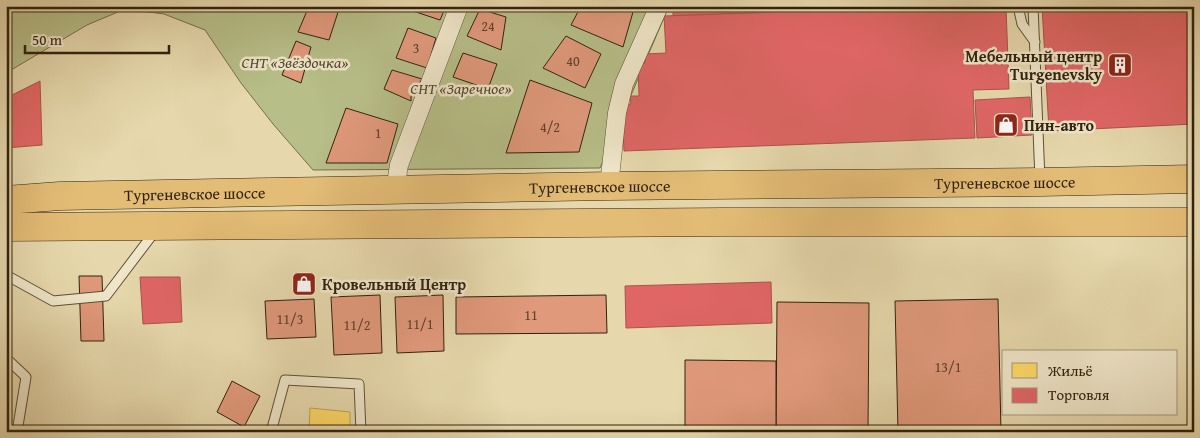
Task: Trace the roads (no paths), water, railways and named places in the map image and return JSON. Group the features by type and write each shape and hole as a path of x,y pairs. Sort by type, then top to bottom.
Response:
{"highway":[{"name":"Тургеневское шоссе","path":"6,200 397,178 609,186 1194,179"},
{"name":"Тургеневское шоссе","path":"6,227 722,222 1194,222"}],"street":[{"path":"397,178 459,6"},
{"path":"609,186 617,113 624,84 659,6"}],"lane":[{"path":"1018,6 1022,24 1035,43"},
{"path":"1033,6 1040,182"},
{"path":"6,275 53,301 106,296 159,226"},
{"path":"6,358 26,377 17,432"},
{"path":"271,432 285,380 359,384 360,432"}],"place":[{"name":"Мебельный центр Turgenevsky","path":"1120,65"},
{"name":"Пин-авто","path":"1006,125"},
{"name":"Кровельный Центр","path":"304,284"}],"park label":[{"name":"СНТ «Звёздочка»","path":"295,62"},
{"name":"СНТ «Заречное»","path":"461,88"}]}
